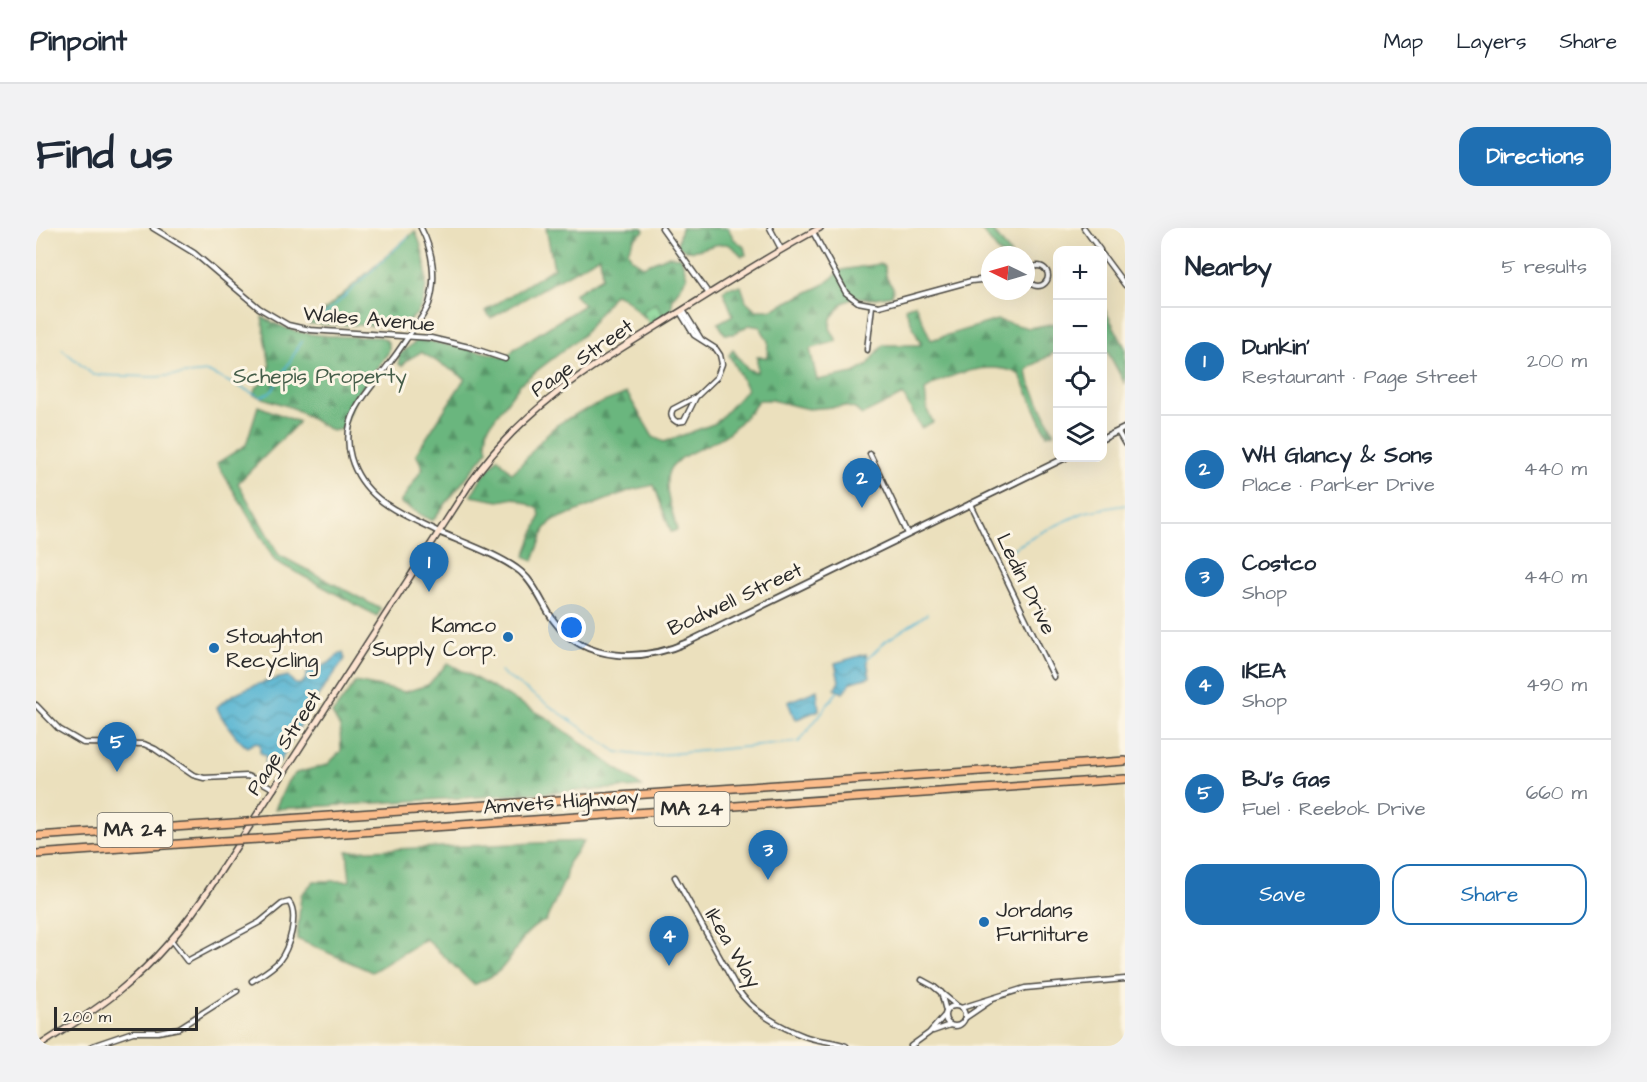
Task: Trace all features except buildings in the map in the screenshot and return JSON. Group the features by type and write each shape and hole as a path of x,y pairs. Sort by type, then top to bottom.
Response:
{"highway":[{"name":"Amvets Highway","path":"36,836 1125,761"},
{"name":"Amvets Highway","path":"36,854 1125,779"}],"main road":[{"name":"Page Street","path":"39,1046 120,991 160,954 205,897 483,465 534,411 578,375 781,249 820,228"}],"street":[{"name":"Wales Avenue","path":"153,228 194,253 259,308 284,323 310,330 409,335 453,343 505,359"},
{"path":"421,228 430,254 433,281 425,311 356,408 349,431 348,445 354,467 363,483 373,494 390,507 439,532"},
{"path":"662,228 709,294"},
{"path":"770,228 781,249"},
{"path":"1084,228 1097,246"},
{"path":"813,232 846,293 858,302 872,306 886,305 981,280"},
{"path":"1107,260 1125,285"},
{"path":"1038,266 1044,268 1048,276 1044,285 1037,286 1027,277 1030,271 1038,266"},
{"path":"867,350 872,306"},
{"path":"682,311 693,333 718,352 721,368 717,377 696,398 681,422 673,419 672,411 696,398"},
{"path":"682,404 687,406 688,413"},
{"path":"1107,437 1125,428"},
{"path":"1118,432 1125,444"},
{"path":"870,454 908,534"},
{"name":"Bodwell Street","path":"439,532 511,565 522,573 534,587 556,624 572,640 596,652 618,655 659,652 675,647 1057,462"},
{"name":"Ledin Drive","path":"970,504 1054,677"},
{"path":"36,705 59,729 83,743 144,744 152,747 193,776 247,777 274,789"},
{"name":"Ikea Way","path":"675,877 735,985 748,1003 799,1034 846,1046"},
{"path":"171,940 187,961 260,922 286,902 291,904 292,925 287,946 280,960 252,981"},
{"path":"929,1033 950,1007 959,1007 1017,990 1042,986 1125,979"},
{"path":"922,980 964,1011 965,1018"},
{"path":"92,1046 133,1032 158,1032 179,1028 237,991"},
{"path":"940,992 950,1025"},
{"path":"911,1046 929,1033 950,1025 959,1025 993,998"}],"green space":[{"path":"546,228 643,228 644,231 634,239 628,251 632,259 643,266 668,256 681,257 687,277 673,298 671,311 653,320 640,314 629,302 614,294 582,336 521,383 488,427 486,441 488,450 432,521 400,503 423,468 416,454 465,378 421,352 407,360 402,366 399,364 399,355 419,339 507,357 514,349 584,305 574,294 602,277 600,256 491,318 485,311 554,268"},
{"path":"681,228 728,228 734,239 744,247 746,255 742,256 726,244 695,250 683,249 677,245"},
{"path":"976,228 991,228 1004,246 994,246 982,231"},
{"name":"Schepis Property","path":"415,231 424,257 426,287 417,313 407,322 393,326 309,324"},
{"path":"879,264 885,266 885,272 893,287 892,295 870,299 857,297 843,303 831,318 830,328 837,341 810,349 817,380 854,373 867,366 883,345 921,345 905,308 915,304 931,340 997,320 1029,328 1053,324 1053,353 1027,371 1029,381 1053,433 1047,435 1020,375 1009,370 985,368 958,374 925,390 927,410 933,422 921,428 903,395 862,415 855,409 845,406 808,409 771,400 759,400 727,434 686,455 669,471 667,485 669,500 677,530 671,532 654,485 631,490 552,521 545,529 533,561 525,556 540,517 539,509 515,498 499,501 471,496 480,480 498,458 512,473 557,425 582,411 627,393 653,437 664,442 716,423 747,389 729,355 733,350 747,369 757,372 757,357 767,357 768,341 760,327 749,325 733,334 725,334 718,323 733,315 723,291 728,287 741,286 746,301 756,310 771,310 823,285 842,270"},
{"path":"656,303 664,316 650,325 642,311"},
{"path":"1107,314 1125,348 1125,384 1107,351"},
{"name":"Schepis Property","path":"262,317 291,330 305,333 380,337 387,341 388,353 356,396 342,429 332,431 293,408 254,395 255,389 263,382 270,366"},
{"name":"Schepis Property","path":"258,406 299,422 238,483 279,555 381,609 377,616 275,561 217,463 246,445"},
{"path":"448,663 547,718 642,787 275,809 288,781 296,773 327,765 341,751 340,727 332,714 356,682 405,692 428,685"},
{"path":"584,841 568,863 565,879 546,921 538,924 526,935 499,971 474,985 426,939 372,972 297,939 301,895 314,881 350,881 347,851"}],"water":[{"path":"343,653 345,659 317,697 278,764 270,769 265,767 266,756 260,752 260,745 256,742 247,747 243,744 225,722 217,707 232,695 269,681 288,676 295,684 300,684 305,680 307,673 329,663"},
{"path":"866,654 870,677 851,682 843,693 835,689 839,681 835,663"},
{"path":"817,690 819,710 795,720 788,702"}],"waterway":[{"path":"320,319 409,236"},
{"path":"62,349 93,375 156,377 208,372 261,397 272,391 302,341"},
{"path":"1004,554 1044,531 1085,512 1125,505"},
{"path":"865,661 886,641 927,614"},
{"path":"500,672 617,752 647,756 799,742 838,691"}],"place":[{"name":"WH Glancy & Sons","path":"862,508"},
{"name":"Dunkin'","path":"429,592"},
{"name":"Kamco Supply Corp.","path":"508,637"},
{"name":"Stoughton Recycling","path":"214,648"},
{"name":"BJ's Gas","path":"117,772"},
{"name":"Costco","path":"768,880"},
{"name":"Jordans Furniture","path":"984,922"},
{"name":"IKEA","path":"669,966"}]}
